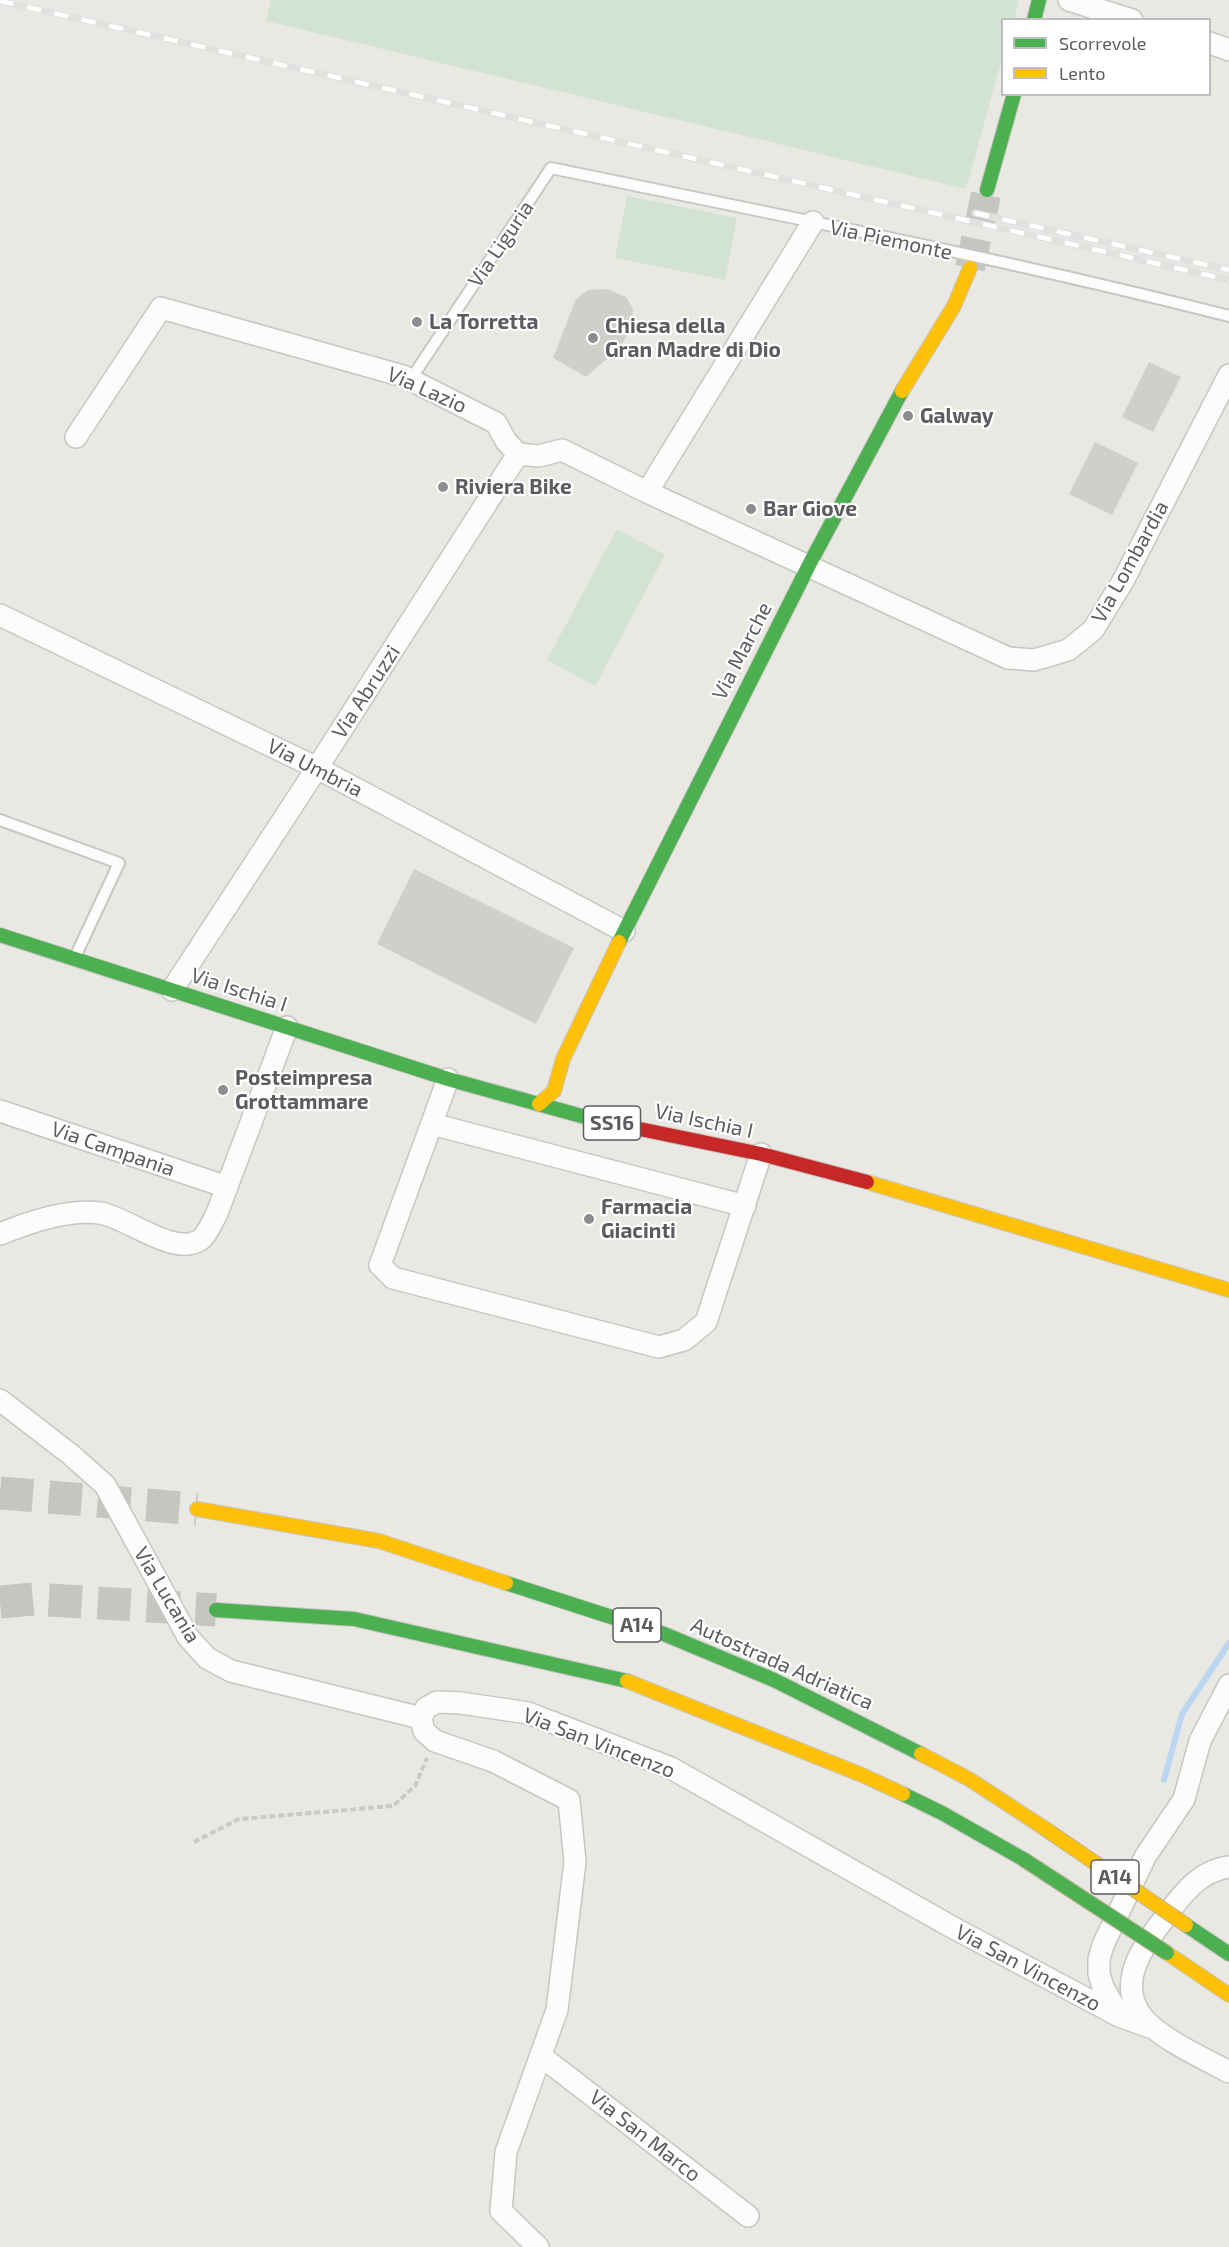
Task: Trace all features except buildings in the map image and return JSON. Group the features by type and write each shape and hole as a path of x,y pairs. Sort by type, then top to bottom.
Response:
{"main road":[{"path":"1034,18 1039,0"},
{"path":"987,190 1013,96"},
{"name":"Via Marche","path":"539,1104 554,1091 563,1059 624,931 809,565 893,405 954,306 970,268"},
{"name":"Via Ischia I","path":"0,935 448,1079 582,1117 761,1154 860,1180 1229,1290"},
{"name":"Via Marche","path":"539,1104 539,1080 563,1059"},
{"name":"Autostrada Adriatica","path":"197,1509 379,1541 664,1634 774,1680 969,1779 1229,1954"},
{"name":"A14","path":"216,1610 354,1619 635,1683 862,1775 942,1813 1023,1859 1229,1995"}],"street":[{"path":"1069,0 1126,18"},
{"path":"1211,45 1229,50"},
{"path":"647,492 813,222"},
{"name":"Via Lazio","path":"76,437 161,308 411,379 496,423 506,441 518,454"},
{"name":"Via Lombardia","path":"809,565 1008,658 1034,660 1068,650 1093,630 1113,598 1229,375"},
{"path":"518,454 539,456 562,450 647,492 809,565"},
{"name":"Via Abruzzi","path":"172,990 518,454"},
{"name":"Via Umbria","path":"0,615 317,768 624,931"},
{"path":"0,1234 42,1220 76,1214 101,1213 167,1241 189,1245 202,1239 217,1213 287,1027"},
{"path":"448,1079 380,1265 393,1278 659,1347 684,1340 706,1322 761,1154"},
{"name":"Via Campania","path":"0,1111 227,1187"},
{"path":"432,1124 744,1206"},
{"name":"Via Lucania","path":"0,1400 70,1454 105,1485 188,1637 207,1658 231,1671 421,1718"},
{"path":"1229,1685 1200,1741 1184,1799 1145,1857 1102,1945 1098,1967 1101,1982 1119,2016 1150,2027 1229,2072"},
{"name":"Via San Vincenzo","path":"421,1718 426,1708 437,1702 461,1702 528,1713 671,1768 950,1926 1119,2016"},
{"path":"421,1718 424,1731 435,1741 494,1761 569,1800 575,1862 557,2010 506,2152 501,2211 537,2247"},
{"path":"1150,2027 1139,2014 1132,1984 1136,1960 1143,1946 1188,1888 1209,1873 1229,1867"},
{"name":"Via San Marco","path":"541,2056 748,2216"}],"lane":[{"name":"Via Piemonte","path":"551,168 813,222 1167,300 1229,316"},
{"name":"Via Liguria","path":"411,379 551,168"},
{"path":"0,820 119,863 73,960"}],"path":[{"path":"194,1842 239,1819 393,1806 414,1786 435,1741"}],"green space":[{"path":"271,0 1019,0 1014,18 1001,18 1001,63 966,189 266,21"},
{"path":"627,196 737,218 725,280 615,258"},
{"path":"617,529 665,555 595,686 547,660"}],"waterway":[{"path":"1164,1780 1182,1714 1229,1643"}],"tunnel":[{"path":"970,268 987,190"},
{"path":"0,1493 197,1509"},
{"path":"0,1602 33,1599 216,1610"}],"railway":[{"path":"0,1 1229,280"},
{"path":"975,213 1229,270"}],"traffic: fast":[{"path":"1034,18 1039,0"},
{"path":"987,190 1013,96"},
{"path":"619,942 809,565 902,391"},
{"path":"0,935 448,1079 596,1120"},
{"path":"506,1583 664,1634 774,1680 921,1754"},
{"path":"216,1610 354,1619 627,1681"},
{"path":"903,1794 942,1813 1023,1859"},
{"path":"1023,1859 1167,1953"},
{"path":"1186,1925 1229,1954"}],"traffic: slow":[{"path":"902,391 954,306 970,268"},
{"path":"539,1104 554,1091 563,1059 619,942"},
{"path":"867,1182 1229,1290"},
{"path":"197,1509 379,1541 506,1583"},
{"path":"627,1681 862,1775 903,1794"},
{"path":"921,1754 969,1779 1044,1828"},
{"path":"1044,1828 1186,1925"},
{"path":"1167,1953 1229,1995"}],"traffic: jam":[{"path":"596,1120 761,1154 867,1182"}],"place":[{"name":"La Torretta","path":"417,322"},
{"name":"Chiesa della Gran Madre di Dio","path":"593,338"},
{"name":"Galway","path":"908,416"},
{"name":"Riviera Bike","path":"443,487"},
{"name":"Bar Giove","path":"751,509"},
{"name":"Posteimpresa Grottammare","path":"223,1090"},
{"name":"Farmacia Giacinti","path":"589,1219"}]}
